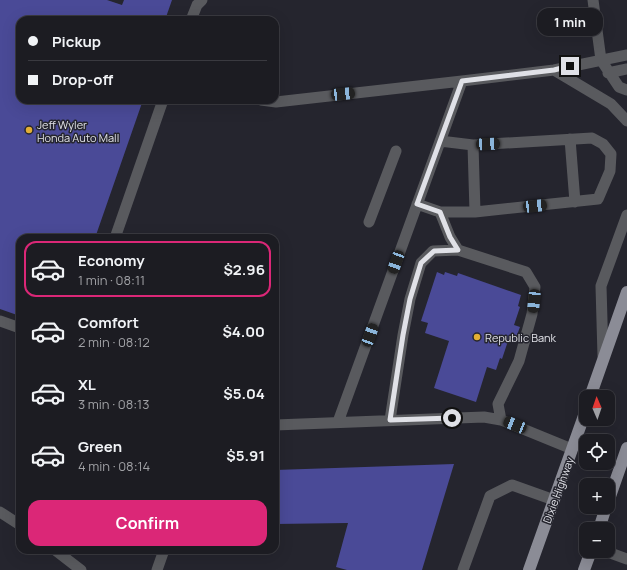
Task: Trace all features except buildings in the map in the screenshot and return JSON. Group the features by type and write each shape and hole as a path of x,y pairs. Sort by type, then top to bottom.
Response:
{"main road":[{"path":"593,390 627,292"},
{"name":"Dixie Highway","path":"529,570 580,426"},
{"path":"615,482 627,448"},
{"path":"584,570 588,558"}],"lane":[{"path":"193,16 197,5 202,0"},
{"path":"593,0 601,60 608,73 620,87 627,90"},
{"path":"279,102 554,70 627,55"},
{"path":"608,73 627,69"},
{"path":"554,70 611,104 627,121"},
{"path":"338,422 462,81"},
{"path":"116,234 162,104"},
{"path":"417,204 440,212 475,212 598,199 610,171 611,154 603,144 592,138 473,145 440,141"},
{"path":"570,139 574,202"},
{"path":"473,145 475,212"},
{"path":"370,222 396,151"},
{"path":"440,212 450,237 458,250"},
{"path":"604,359 601,286 627,215"},
{"path":"390,420 410,299 421,263 434,251 458,250 526,272 535,287 532,314 519,361 498,404 501,420"},
{"path":"0,321 16,327"},
{"path":"279,425 484,416 501,420 572,449"},
{"path":"463,570 490,496 512,485 554,500"},
{"path":"0,512 16,522"},
{"path":"60,554 81,570"},
{"path":"157,570 163,554"},
{"path":"615,555 627,559"}],"place":[{"name":"Jeff Wyler Honda Auto Mall","path":"29,130"},
{"name":"Republic Bank","path":"477,337"}],"route":[{"path":"452,418 390,420 410,299 421,263 434,251 458,250 450,237 440,212 417,204 462,81 554,70 570,66"}]}
